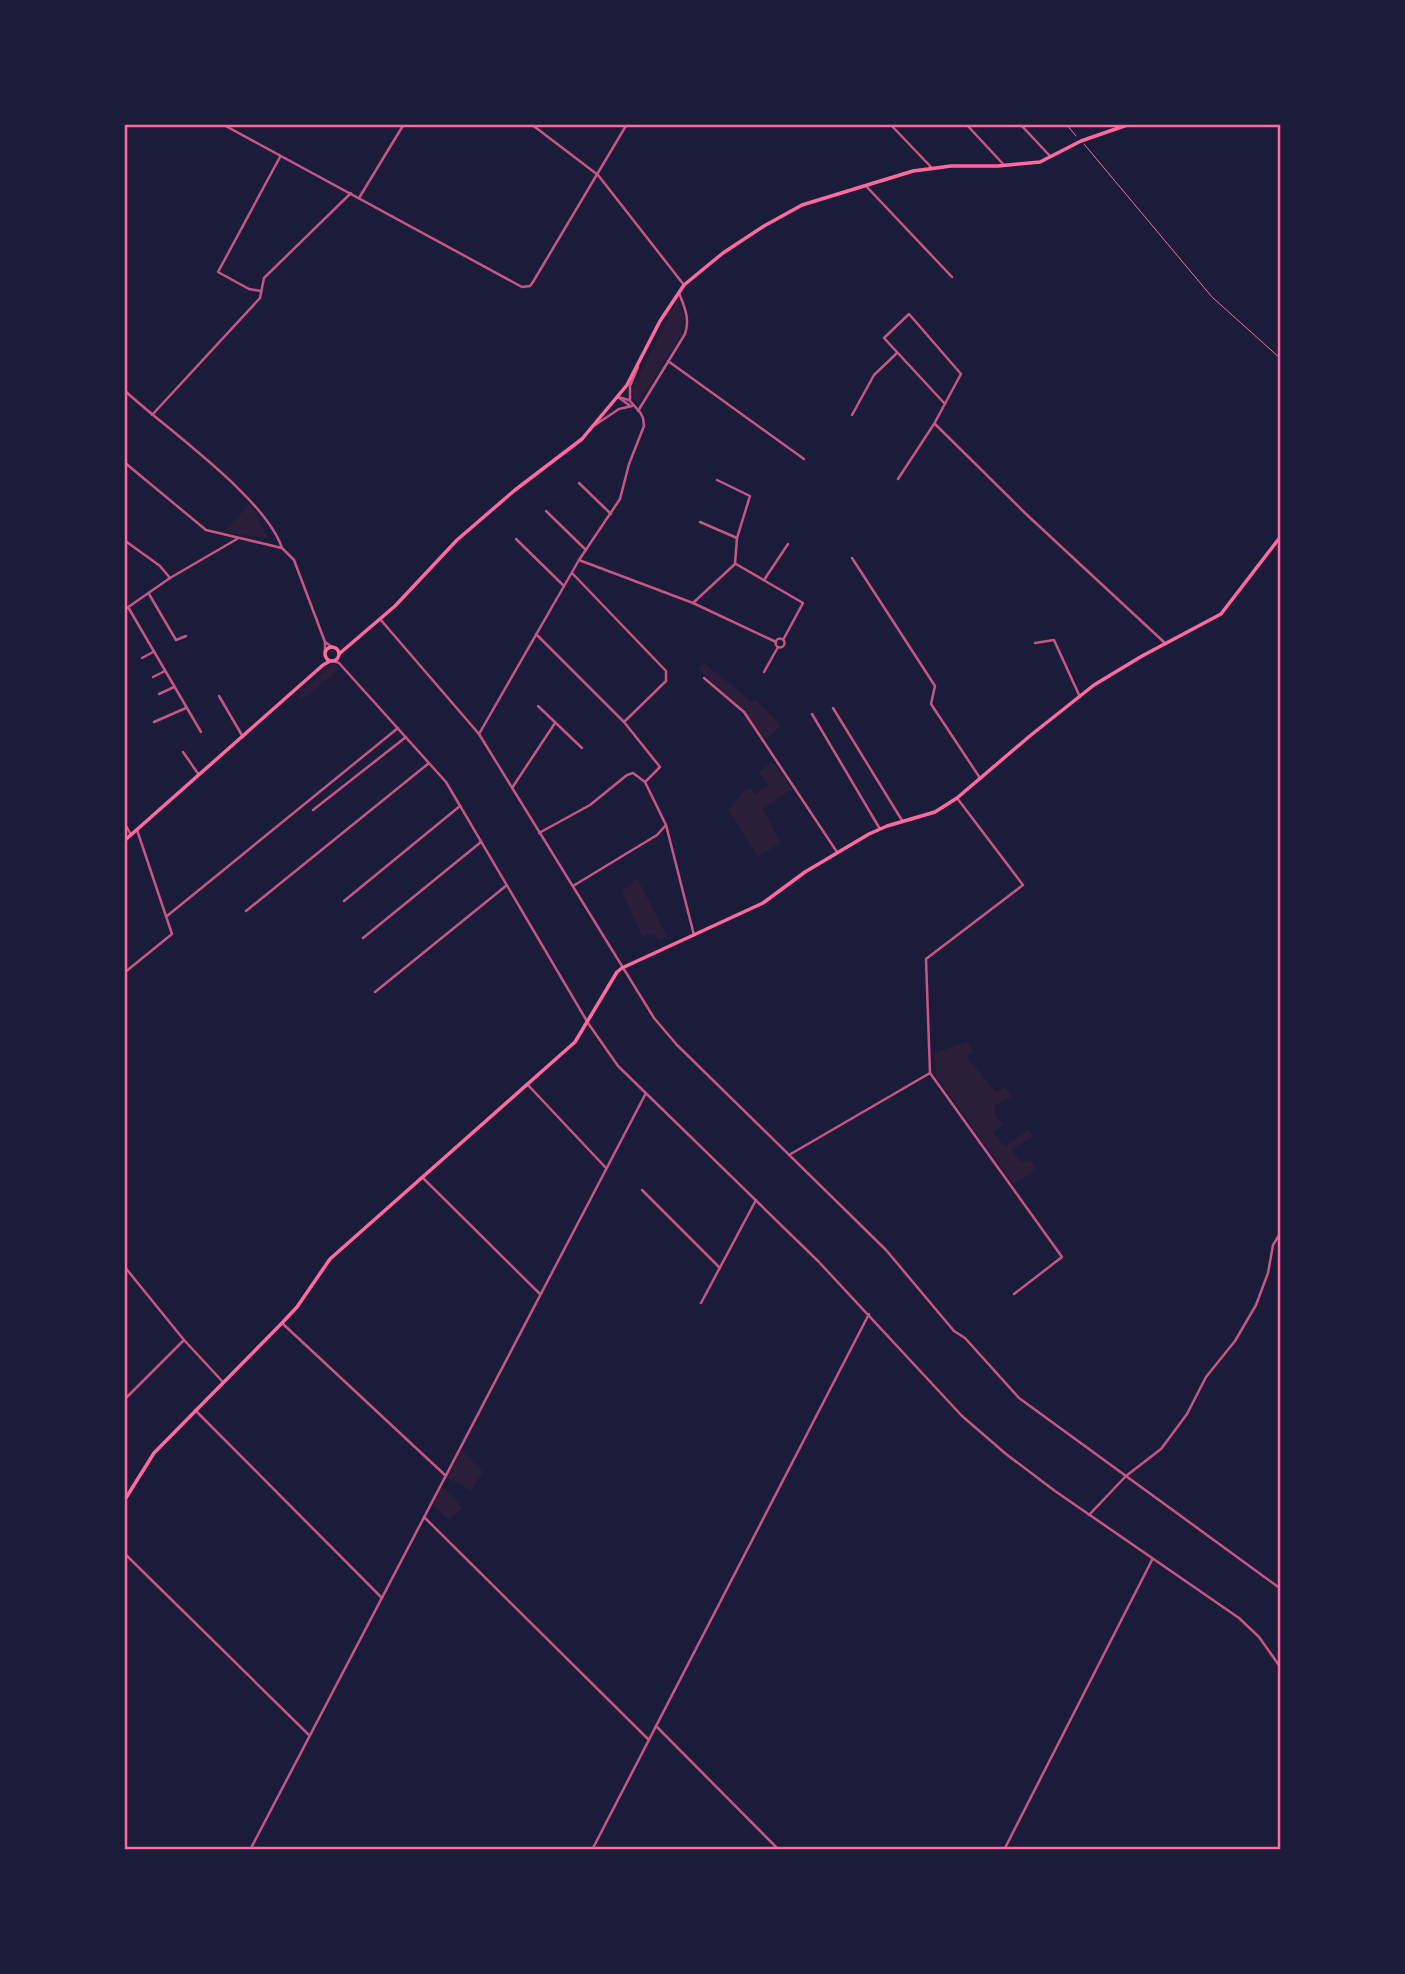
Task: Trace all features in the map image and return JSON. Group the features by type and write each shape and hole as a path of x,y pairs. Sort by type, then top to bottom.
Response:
{"main road":[{"path":"124,841 323,664 336,659 346,646 396,606 457,541 515,490 582,439 618,397 639,364 660,321 684,285 723,253 802,205 913,171 951,166 1040,162 1081,141 1130,124"},
{"path":"124,1501 153,1453 297,1307 330,1259 575,1042 622,968 763,903 805,872 880,829 935,812 957,798 1080,696 1221,614 1281,536"},
{"path":"323,664 325,654 334,648 346,646"},
{"path":"334,648 336,659"},
{"path":"325,654 336,659"}],"street":[{"path":"222,124 522,287 530,286 533,282 627,124"},
{"path":"359,198 404,124"},
{"path":"531,124 598,175 684,285"},
{"path":"890,124 932,168"},
{"path":"966,124 1004,165"},
{"path":"1020,124 1050,156"},
{"path":"261,291 249,289 218,272 281,156"},
{"path":"866,186 952,277"},
{"path":"152,415 260,298 264,278 351,193"},
{"path":"638,411 685,334 688,324 679,292"},
{"path":"898,479 934,424 945,404 961,374 909,314 884,338 945,404"},
{"path":"852,415 874,375 897,353"},
{"path":"668,361 804,459"},
{"path":"632,407 630,386 639,364"},
{"path":"124,390 249,499 277,535 282,548 293,560 325,642 325,654"},
{"path":"479,734 579,561 620,499 629,464 644,426 638,411 618,397"},
{"path":"595,425 619,409 632,407"},
{"path":"934,424 1166,644"},
{"path":"124,463 206,530 282,548"},
{"path":"693,603 735,564 737,538 750,496 716,480"},
{"path":"579,483 611,514"},
{"path":"546,511 586,550"},
{"path":"700,522 737,538"},
{"path":"201,732 126,608 237,539"},
{"path":"516,539 564,586"},
{"path":"124,540 160,566 170,579"},
{"path":"764,580 788,544"},
{"path":"852,558 935,686 931,704 980,778"},
{"path":"579,561 693,603 776,642 783,640"},
{"path":"735,564 803,603 783,640 783,646 778,647 764,672"},
{"path":"572,573 666,671 666,681 624,722"},
{"path":"149,594 176,640 186,636"},
{"path":"380,618 479,734 622,968 654,1018 677,1045 886,1250 954,1331 965,1338 1019,1398 1281,1589"},
{"path":"536,634 624,722 660,767 645,782"},
{"path":"1035,643 1054,640 1080,696"},
{"path":"325,642 334,648"},
{"path":"776,642 778,647"},
{"path":"142,658 153,652"},
{"path":"336,659 446,782 588,1023 618,1066 869,1314 962,1416 1006,1454 1089,1515 1218,1602 1259,1637 1281,1668"},
{"path":"153,677 164,671"},
{"path":"704,678 744,712 838,854"},
{"path":"159,694 174,687"},
{"path":"219,696 243,737"},
{"path":"538,706 582,748"},
{"path":"154,722 186,708"},
{"path":"832,708 903,822"},
{"path":"812,714 880,829"},
{"path":"512,788 555,723"},
{"path":"167,916 398,728"},
{"path":"313,810 406,737"},
{"path":"183,752 199,775"},
{"path":"246,911 429,763"},
{"path":"539,833 590,805 633,773 645,782 667,825 694,935"},
{"path":"957,798 1023,885 926,959 930,1073 1062,1257 1014,1294"},
{"path":"345,901 460,806"},
{"path":"124,822 131,835"},
{"path":"572,886 657,835 667,825"},
{"path":"124,973 172,934 137,830"},
{"path":"363,938 481,842"},
{"path":"375,992 507,885"},
{"path":"789,1156 930,1073"},
{"path":"527,1084 607,1169"},
{"path":"250,1850 646,1093"},
{"path":"422,1177 540,1294"},
{"path":"642,1190 720,1268"},
{"path":"701,1303 756,1200"},
{"path":"1089,1515 1126,1476 1161,1449 1187,1414 1206,1377 1235,1341 1256,1305 1265,1284 1273,1245 1281,1232"},
{"path":"124,1266 184,1340 222,1381"},
{"path":"592,1850 869,1314"},
{"path":"282,1323 446,1476"},
{"path":"124,1400 184,1340"},
{"path":"195,1410 382,1598"},
{"path":"424,1517 649,1740"},
{"path":"124,1553 310,1736"},
{"path":"1004,1850 1152,1560"},
{"path":"656,1726 779,1850"}],"path":[{"path":"1066,124 1212,297 1281,359"}],"shaded area":[{"path":"677,300 684,315 682,333 638,404 633,399 632,389"},
{"path":"250,504 269,539 223,532"},
{"path":"334,663 340,669 301,700 297,695"},
{"path":"704,663 752,702 755,699 781,726 765,740 744,711 698,669"},
{"path":"772,761 792,789 763,809 781,843 758,857 728,810 742,793 751,787 755,794 769,785 759,773"},
{"path":"637,878 668,938 660,940 653,934 642,936 622,892"},
{"path":"967,1042 973,1051 967,1057 996,1092 1005,1087 1013,1096 995,1105 996,1116 1003,1125 993,1132 1005,1147 1028,1129 1033,1136 1011,1150 1022,1163 1030,1160 1037,1168 1014,1185 936,1076 934,1053"},
{"path":"461,1450 483,1472 470,1492 463,1485 446,1478"},
{"path":"442,1486 463,1508 449,1520 433,1504"}]}
